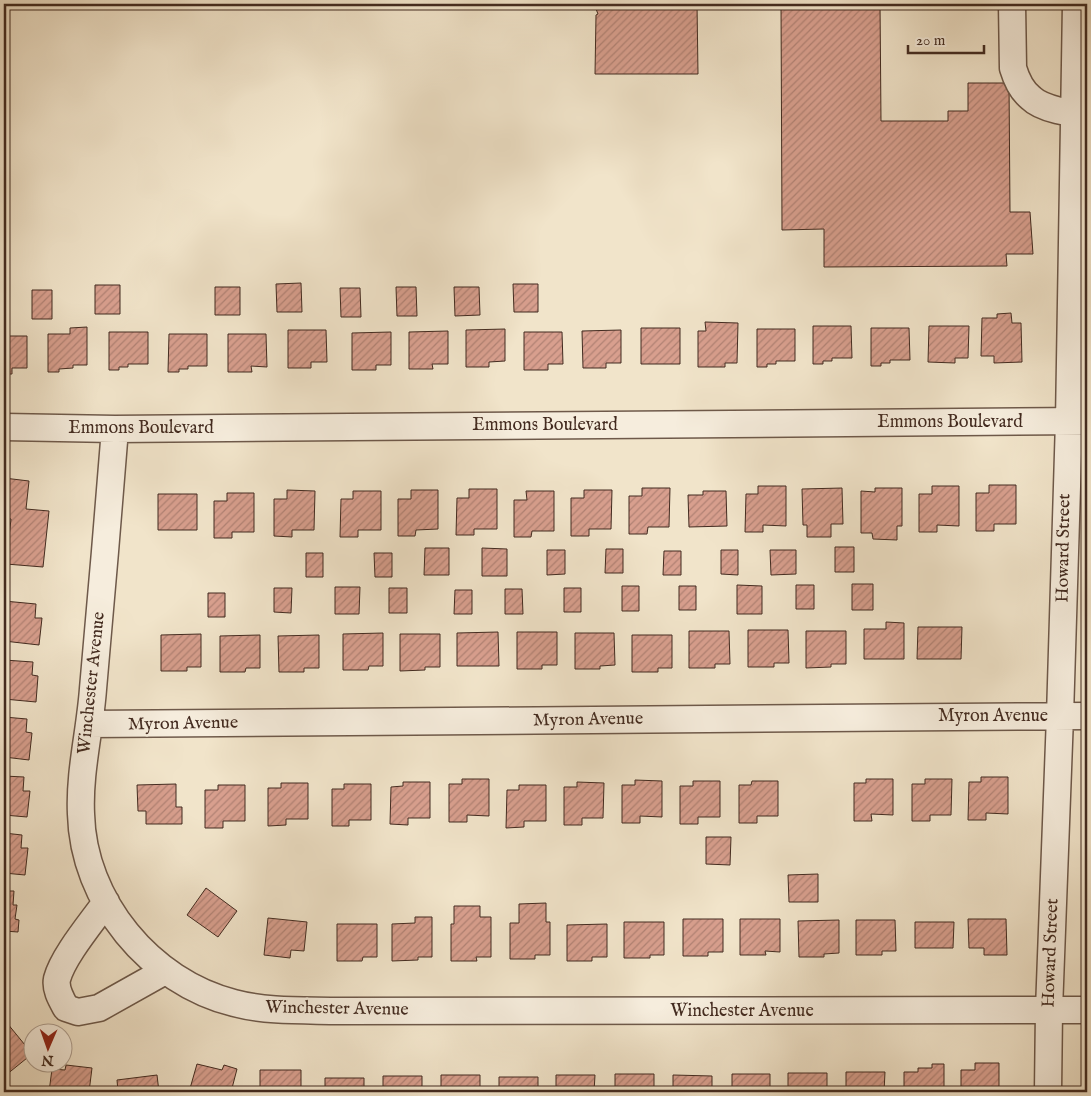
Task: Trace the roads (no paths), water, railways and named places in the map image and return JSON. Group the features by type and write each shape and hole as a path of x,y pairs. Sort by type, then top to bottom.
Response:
{"street":[{"path":"1012,4 1013,68 1016,78 1031,99 1042,104 1081,114"},
{"name":"Howard Street","path":"1048,1092 1066,475 1078,421 1081,114 1076,4"},
{"name":"Emmons Boulevard","path":"4,428 115,429 1078,421"},
{"name":"Winchester Avenue","path":"115,429 93,693 82,782 81,814 84,846 94,877 112,914 137,946 165,971 203,993 258,1008 340,1011 1087,1010"},
{"name":"Myron Avenue","path":"89,724 1087,716"},
{"path":"106,902 66,960 57,980 58,996 66,1008 78,1012 99,1008 165,971"}]}
